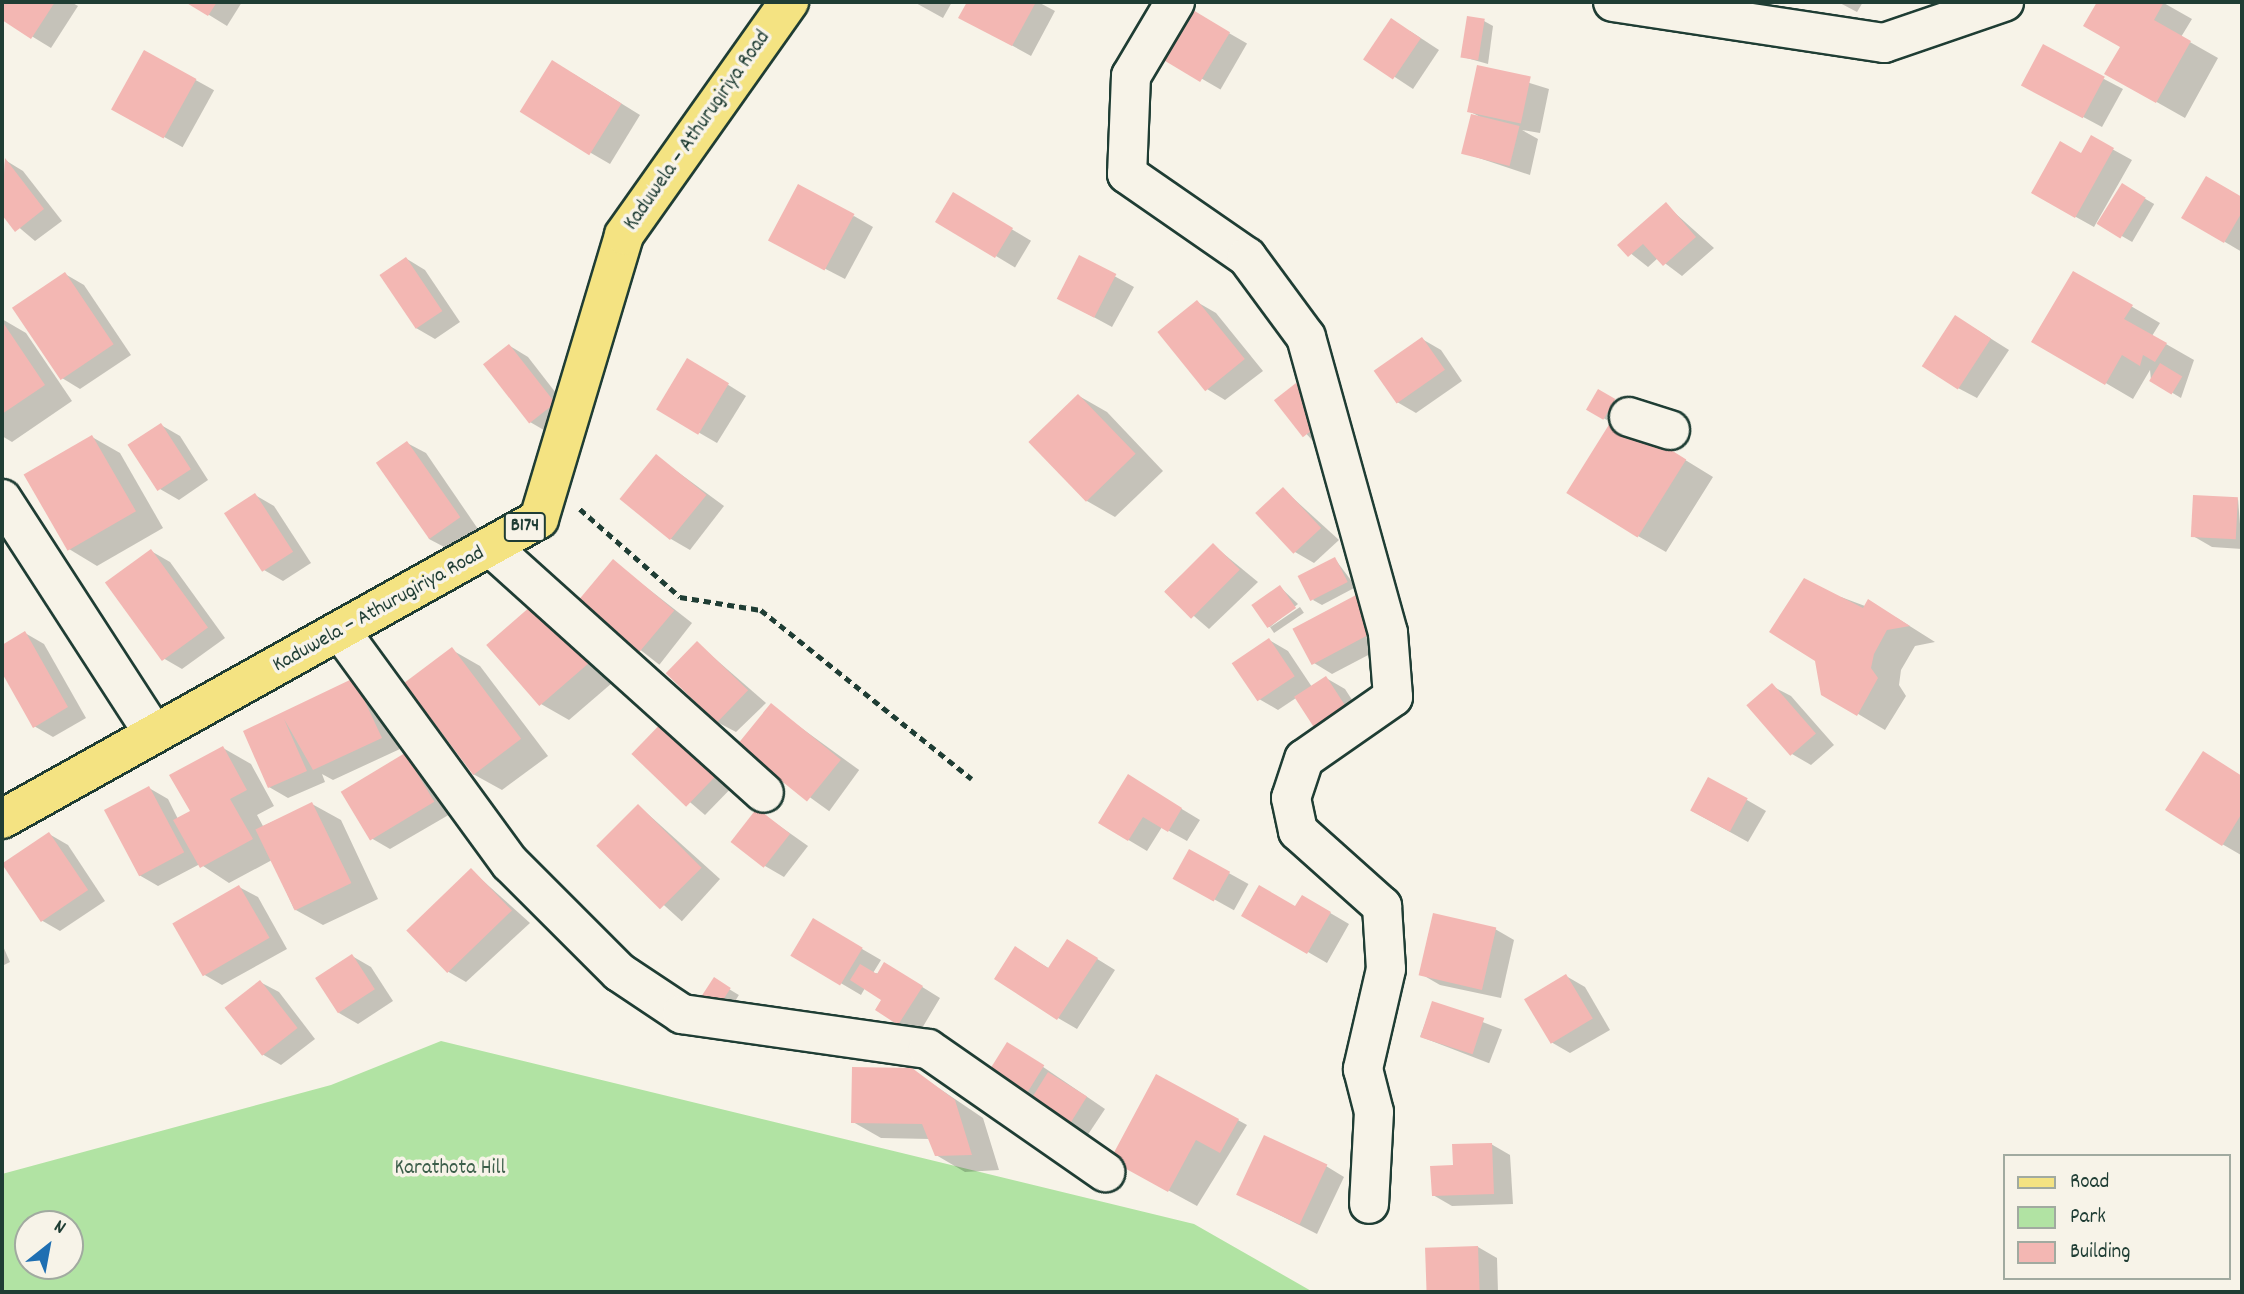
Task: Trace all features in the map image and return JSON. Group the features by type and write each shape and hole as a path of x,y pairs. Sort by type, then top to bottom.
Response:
{"main road":[{"name":"Kaduwela – Athurugiriya Road","path":"2,819 153,732 342,633 539,519 553,486 624,235 789,2"}],"street":[{"path":"1175,2 1130,76 1127,174 1247,257 1306,337 1388,633 1393,697 1304,759 1291,798 1298,831 1381,906 1386,969 1363,1069 1374,1112 1369,1204"},
{"path":"1613,2 1884,43 2004,2"},
{"path":"1629,418 1670,430"},
{"path":"2,499 153,732"},
{"path":"491,547 764,793"},
{"path":"342,633 510,863 620,972 682,1014 928,1049 1105,1172"}],"path":[{"path":"553,486 680,597 761,610 972,779"}],"green space":[{"name":"Karathota Hill","path":"441,1041 1194,1224 1313,1292 2,1292 2,1174 331,1085"}],"building":[{"path":"2,2 55,2 31,39 2,20"},
{"path":"185,2 217,2 208,16"},
{"path":"967,2 1036,2 1012,46 958,18"},
{"path":"2097,2 2164,2 2154,20 2191,41 2156,103 2104,74 2120,47 2083,26"},
{"path":"1188,7 1230,32 1200,82 1158,57"},
{"path":"1467,16 1485,19 1478,60 1460,57"},
{"path":"1391,18 1421,38 1393,80 1363,59"},
{"path":"2043,44 2105,77 2083,118 2021,85"},
{"path":"144,50 196,79 164,139 111,109"},
{"path":"552,60 622,103 589,155 520,112"},
{"path":"1477,65 1531,76 1521,123 1467,112"},
{"path":"1471,114 1520,126 1510,166 1461,154"},
{"path":"2091,135 2114,148 2075,218 2031,193 2060,141 2081,153"},
{"path":"5,158 44,209 15,232 2,215"},
{"path":"2206,176 2242,197 2242,212 2224,243 2181,218"},
{"path":"2122,183 2146,198 2120,239 2097,224"},
{"path":"798,184 855,214 824,271 768,241"},
{"path":"953,192 1013,228 995,258 935,222"},
{"path":"1666,202 1696,237 1663,266 1643,244 1628,257 1617,245"},
{"path":"1079,255 1116,274 1094,318 1057,299"},
{"path":"406,257 442,311 416,329 379,275"},
{"path":"2073,271 2133,305 2124,319 2167,343 2155,362 2143,355 2140,366 2122,355 2105,385 2031,342"},
{"path":"65,272 114,344 61,380 12,308"},
{"path":"1197,300 1245,359 1205,391 1157,332"},
{"path":"1955,315 1991,338 1958,390 1922,366"},
{"path":"2,321 45,385 2,414"},
{"path":"1422,337 1445,370 1397,404 1374,371"},
{"path":"509,344 555,403 529,423 483,364"},
{"path":"687,358 729,383 698,435 656,409"},
{"path":"2160,363 2182,376 2171,394 2149,381"},
{"path":"1296,383 1325,420 1303,437 1274,400"},
{"path":"1598,389 1615,399 1603,420 1586,410"},
{"path":"1078,394 1136,454 1086,502 1028,442"},
{"path":"1615,415 1686,460 1637,538 1566,493"},
{"path":"161,423 191,469 157,491 127,445"},
{"path":"92,435 136,511 68,551 24,475"},
{"path":"407,441 460,517 429,539 376,463"},
{"path":"656,454 707,495 670,540 619,499"},
{"path":"1283,487 1321,528 1293,554 1255,513"},
{"path":"255,493 293,552 262,572 224,513"},
{"path":"2193,495 2238,497 2236,539 2191,537"},
{"path":"1213,543 1240,570 1191,619 1164,592"},
{"path":"151,549 208,627 162,661 105,583"},
{"path":"1335,557 1348,582 1310,601 1298,576"},
{"path":"613,559 674,610 638,653 577,602"},
{"path":"1804,578 1863,608 1868,599 1910,626 1887,630 1874,654 1871,668 1878,678 1857,716 1821,695 1815,661 1769,632"},
{"path":"1280,585 1296,608 1267,628 1251,605"},
{"path":"1356,595 1375,631 1312,665 1292,629"},
{"path":"539,599 592,660 539,706 486,645"},
{"path":"25,631 68,707 33,728 2,673 2,645"},
{"path":"1269,638 1295,676 1257,701 1232,663"},
{"path":"697,641 748,690 717,723 666,673"},
{"path":"452,647 521,739 473,775 404,683"},
{"path":"1326,676 1353,718 1321,739 1294,697"},
{"path":"354,678 382,738 313,770 284,719 307,771 268,788 243,731"},
{"path":"1772,683 1816,734 1790,756 1746,705"},
{"path":"771,703 841,760 807,802 737,745"},
{"path":"671,713 726,766 686,807 631,754"},
{"path":"223,746 247,790 230,799 253,839 200,868 173,820 190,811 169,775"},
{"path":"2203,751 2242,776 2242,813 2222,846 2165,810"},
{"path":"405,753 434,802 370,840 341,792"},
{"path":"1128,774 1182,808 1168,832 1143,817 1128,841 1098,823"},
{"path":"1708,777 1748,798 1730,832 1690,811"},
{"path":"149,786 184,852 139,876 104,810"},
{"path":"312,802 351,883 295,911 255,830"},
{"path":"638,804 702,868 660,909 596,846"},
{"path":"757,808 790,834 764,868 731,842"},
{"path":"49,832 88,890 41,922 2,864"},
{"path":"1189,849 1230,872 1214,902 1173,879"},
{"path":"471,868 512,910 447,973 406,931"},
{"path":"239,885 270,938 203,976 172,924"},
{"path":"1259,885 1295,906 1302,895 1331,912 1307,954 1241,916"},
{"path":"1433,913 1496,928 1482,990 1419,975"},
{"path":"813,918 863,948 840,986 790,956"},
{"path":"1067,939 1098,958 1057,1020 994,979 1015,946 1048,968"},
{"path":"352,954 375,989 338,1013 315,978"},
{"path":"884,962 923,986 898,1025 875,1010 881,1000 850,980 860,964 877,974"},
{"path":"1566,974 1593,1019 1551,1044 1524,999"},
{"path":"714,977 731,988 718,1007 701,996"},
{"path":"260,980 298,1028 262,1056 225,1008"},
{"path":"1432,1001 1484,1018 1473,1054 1420,1037"},
{"path":"1007,1042 1044,1065 1024,1098 986,1075"},
{"path":"852,1067 912,1068 955,1100 972,1155 935,1156 922,1124 851,1123"},
{"path":"1048,1072 1087,1096 1065,1131 1026,1107"},
{"path":"1156,1074 1239,1119 1220,1153 1196,1140 1168,1192 1110,1160"},
{"path":"1264,1135 1327,1165 1300,1224 1236,1195"},
{"path":"1492,1143 1494,1194 1432,1196 1430,1166 1453,1165 1452,1144"},
{"path":"1478,1246 1480,1292 1427,1292 1425,1248"}]}
